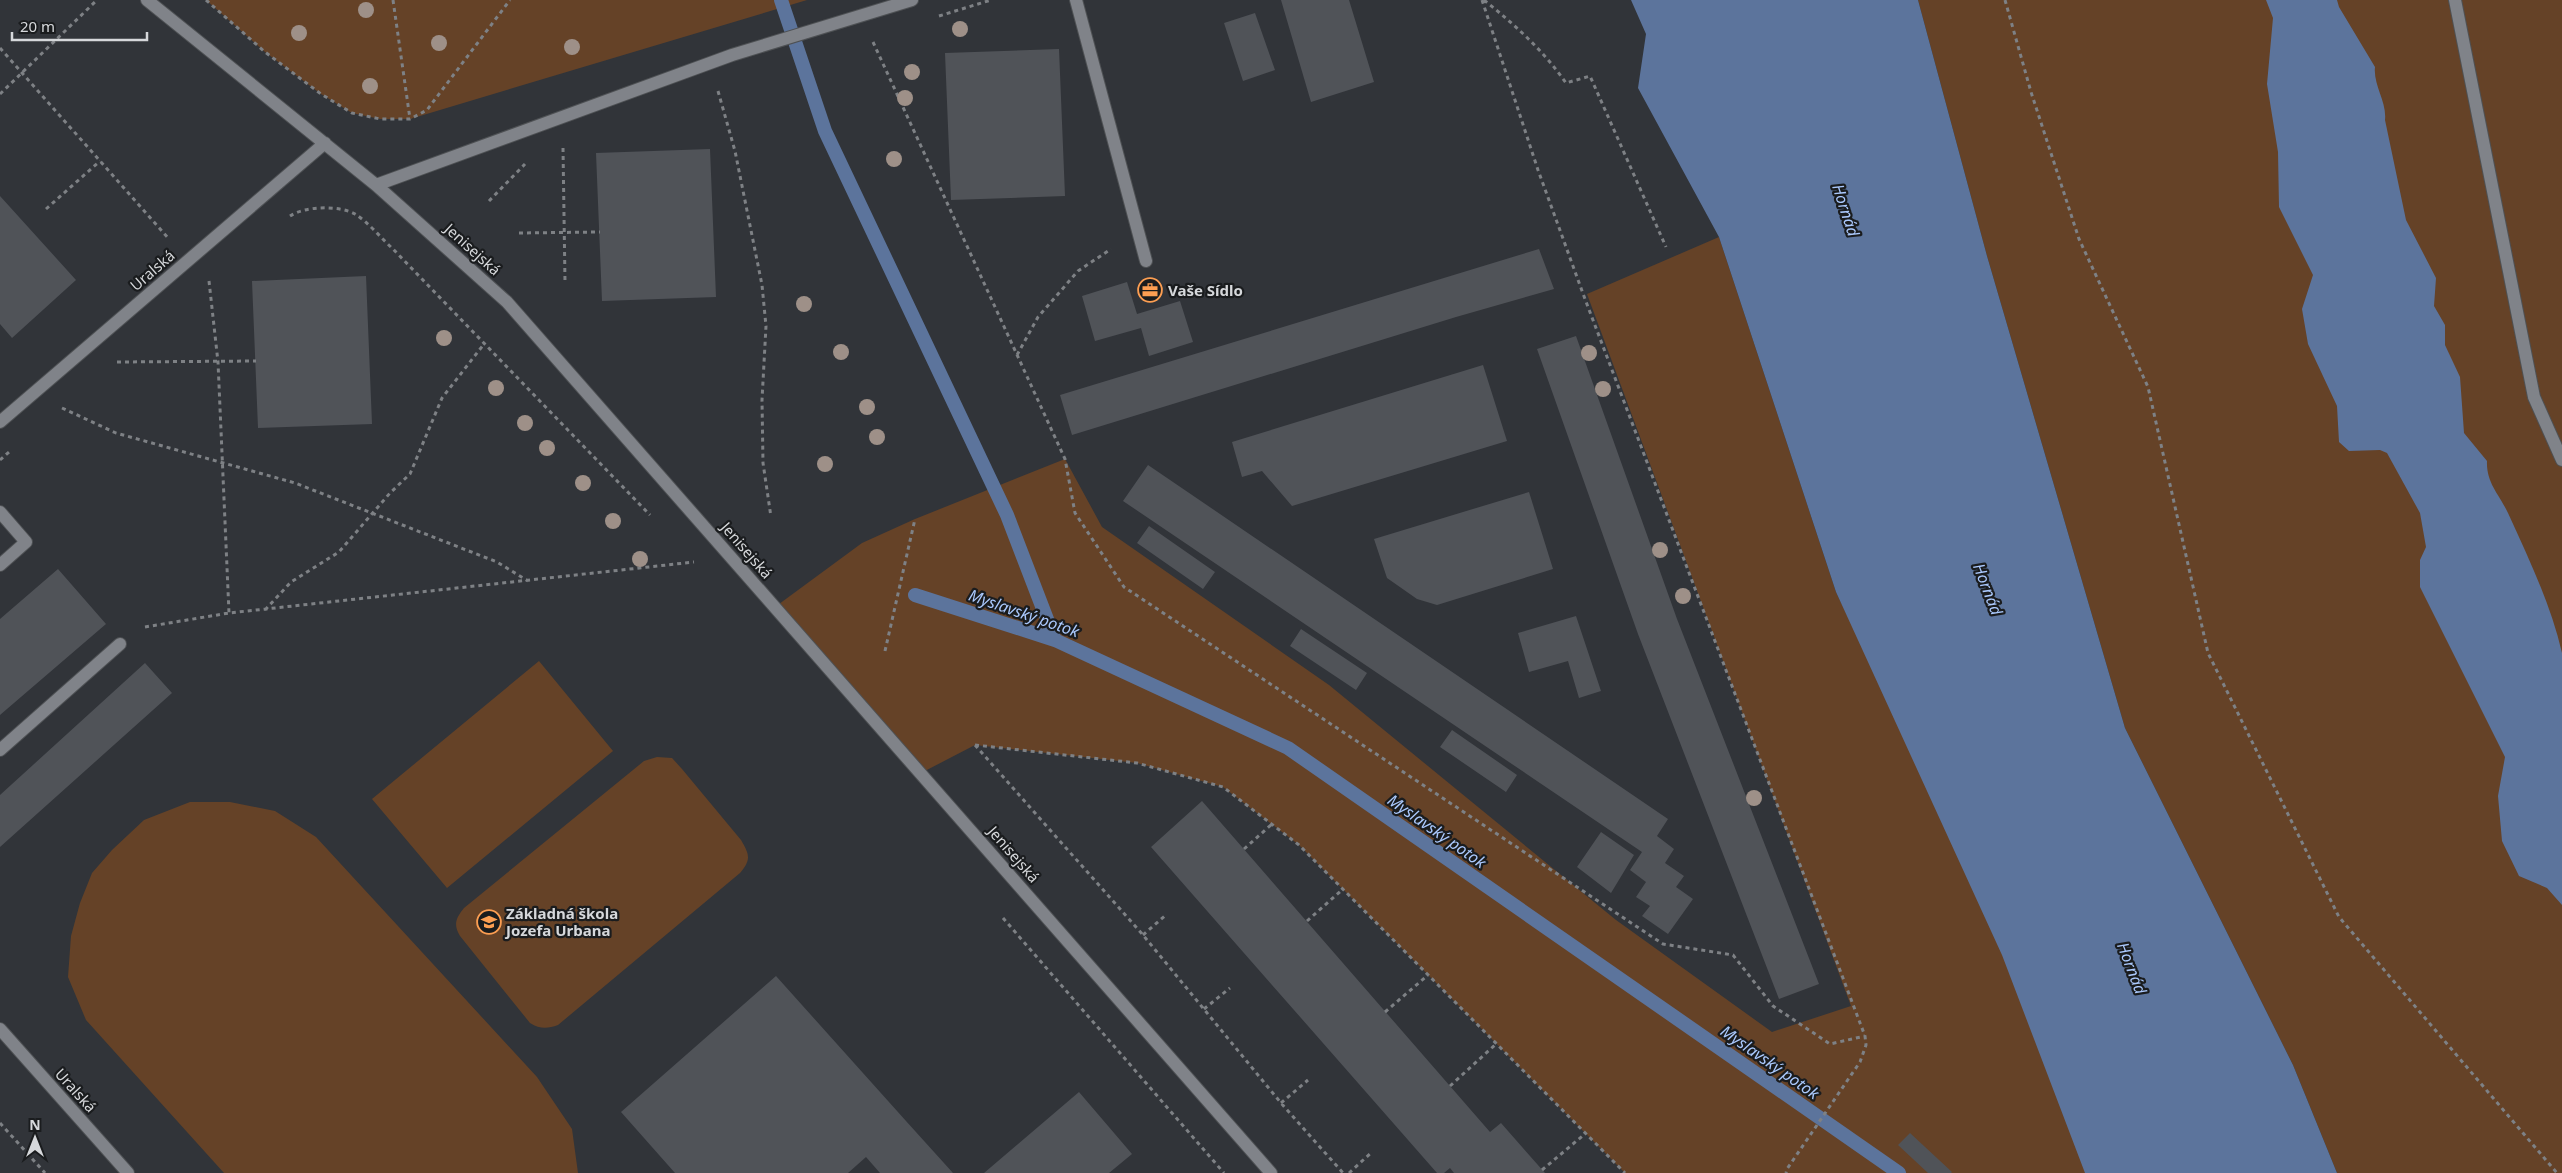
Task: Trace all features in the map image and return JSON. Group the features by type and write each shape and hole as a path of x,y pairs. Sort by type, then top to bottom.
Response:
{"street":[{"name":"Jenisejská","path":"146,0 376,185 507,302 1272,1173"},
{"path":"376,185 732,54 912,0"},
{"path":"1076,0 1146,261"},
{"path":"2455,0 2534,398 2562,460"},
{"name":"Uralská","path":"0,422 325,144"},
{"path":"0,512 26,542 0,566"},
{"path":"0,750 120,644"},
{"name":"Uralská","path":"0,1029 128,1173"}],"path":[{"path":"0,94 98,0"},
{"path":"206,0 265,52 321,94 352,113 380,119 410,119 427,110 510,0"},
{"path":"393,0 410,119"},
{"path":"1483,0 1514,24 1549,59 1566,83 1590,76 1666,247"},
{"path":"1483,0 1538,170 1585,299 1865,1036 1866,1045 1860,1062 1786,1173"},
{"path":"2005,0 2031,92 2079,239 2148,387 2208,653 2339,917 2558,1173"},
{"path":"870,37 1065,460 1075,513 1124,586 1662,944 1733,955 1773,1006 1830,1044 1865,1036"},
{"path":"0,48 188,261 210,282 218,362 229,613"},
{"path":"716,86 735,151 762,285 766,326 762,400 763,463 771,517"},
{"path":"563,140 565,282"},
{"path":"489,201 531,159"},
{"path":"46,209 100,161"},
{"path":"289,217 297,211 323,207 354,214 393,249 654,520"},
{"path":"519,233 600,232"},
{"path":"1016,356 1038,317 1078,271 1138,232"},
{"path":"210,282 217,276"},
{"path":"264,610 291,582 339,552 373,512 410,474 442,398 484,344"},
{"path":"115,362 256,361"},
{"path":"54,414 68,402"},
{"path":"61,408 116,433 295,483 373,512 496,562 529,582"},
{"path":"0,460 13,448"},
{"path":"885,651 914,518"},
{"path":"689,555 695,562"},
{"path":"120,644 143,627 179,619 529,582 695,562 736,561"},
{"path":"1343,1173 1281,1103 1143,935 975,745 1137,763 1223,787 1299,845 1625,1173"},
{"path":"1244,849 1272,824"},
{"path":"1307,921 1343,889"},
{"path":"1143,935 1167,914"},
{"path":"1002,916 1224,1173"},
{"path":"1386,1012 1428,975"},
{"path":"1204,1009 1230,988"},
{"path":"1450,1086 1496,1044"},
{"path":"1281,1103 1308,1080"},
{"path":"0,1123 44,1173"},
{"path":"1542,1170 1586,1133"},
{"path":"1349,1173 1372,1152"}],"shaded area":[{"path":"206,0 807,0 410,119 380,119 352,113 321,94 265,52"},
{"path":"1918,0 2562,0 2562,1173 2337,1173 2293,1065 2125,728 1987,256"},
{"path":"1719,237 1836,592 2116,1173 1625,1173 1299,845 1223,787 1137,763 975,745 921,773 775,607 862,543 915,519 1065,459 1102,527 1329,685 1616,920 1772,1032 1851,1006 1587,294"},
{"path":"539,661 613,751 447,888 372,799"},
{"path":"657,757 672,758 682,769 741,840 748,854 748,861 740,873 558,1025 544,1028 534,1025 530,1023 460,936 456,925 457,918 464,908 644,761"},
{"path":"190,802 230,802 275,811 316,837 537,1077 572,1129 578,1173 224,1173 86,1020 68,977 71,936 80,903 92,873 112,850 144,820"}],"water":[{"name":"Hornád","path":"1631,0 1918,0 1987,256 2125,728 2293,1065 2337,1173 2085,1173 2002,955 1836,592 1719,237 1638,88 1646,34"},
{"path":"2266,0 2337,0 2339,7 2375,67 2376,80 2384,107 2385,120 2406,220 2436,278 2434,306 2445,325 2445,345 2460,377 2464,433 2487,461 2491,482 2508,513 2546,600 2562,653 2562,905 2547,888 2519,876 2502,841 2498,796 2505,757 2420,587 2420,560 2426,547 2420,513 2387,453 2380,450 2349,451 2339,442 2337,406 2308,344 2302,309 2313,275 2279,207 2278,152 2267,84 2273,18"}],"building":[{"path":"1281,0 1349,0 1374,82 1311,102"},
{"path":"1255,13 1275,70 1243,81 1224,23"},
{"path":"1059,49 1065,196 951,200 945,53"},
{"path":"710,149 716,297 602,301 596,153"},
{"path":"0,196 76,280 12,338 0,324"},
{"path":"1539,249 1554,289 1456,317 1072,435 1060,395"},
{"path":"366,276 372,424 258,428 252,281"},
{"path":"1127,282 1137,314 1180,301 1193,342 1149,356 1141,328 1095,341 1082,296"},
{"path":"1576,336 1677,619 1819,984 1779,999 1638,634 1537,349"},
{"path":"1483,365 1507,441 1292,506 1262,471 1242,477 1232,442"},
{"path":"1148,465 1668,819 1657,836 1674,849 1665,863 1684,876 1676,887 1693,899 1668,934 1642,916 1650,906 1636,897 1646,882 1630,870 1642,852 1123,501"},
{"path":"1529,492 1553,569 1437,605 1417,599 1387,578 1374,539"},
{"path":"1149,526 1215,572 1203,589 1137,543"},
{"path":"58,569 106,624 0,715 0,619"},
{"path":"1576,616 1601,691 1579,698 1568,661 1529,672 1518,633"},
{"path":"1301,629 1367,673 1356,690 1290,646"},
{"path":"145,663 172,693 0,847 0,795"},
{"path":"1452,730 1517,775 1506,792 1440,747"},
{"path":"1202,801 1490,1132 1501,1123 1545,1173 1454,1173 1450,1168 1444,1173 1437,1173 1151,847"},
{"path":"1601,832 1634,855 1611,893 1577,867"},
{"path":"776,976 953,1173 880,1173 866,1157 848,1173 675,1173 621,1112"},
{"path":"1079,1092 1132,1154 1109,1173 984,1173"},
{"path":"1910,1133 1952,1172 1928,1173 1898,1145"}],"waterway":[{"path":"781,0 825,131 1007,515 1055,640"},
{"name":"Myslavský potok","path":"915,595 1055,640 1288,748 1899,1173"}],"place":[{"name":"Vaše Sídlo","path":"1150,290"},
{"name":"Základná škola Jozefa Urbana","path":"489,922"}]}
